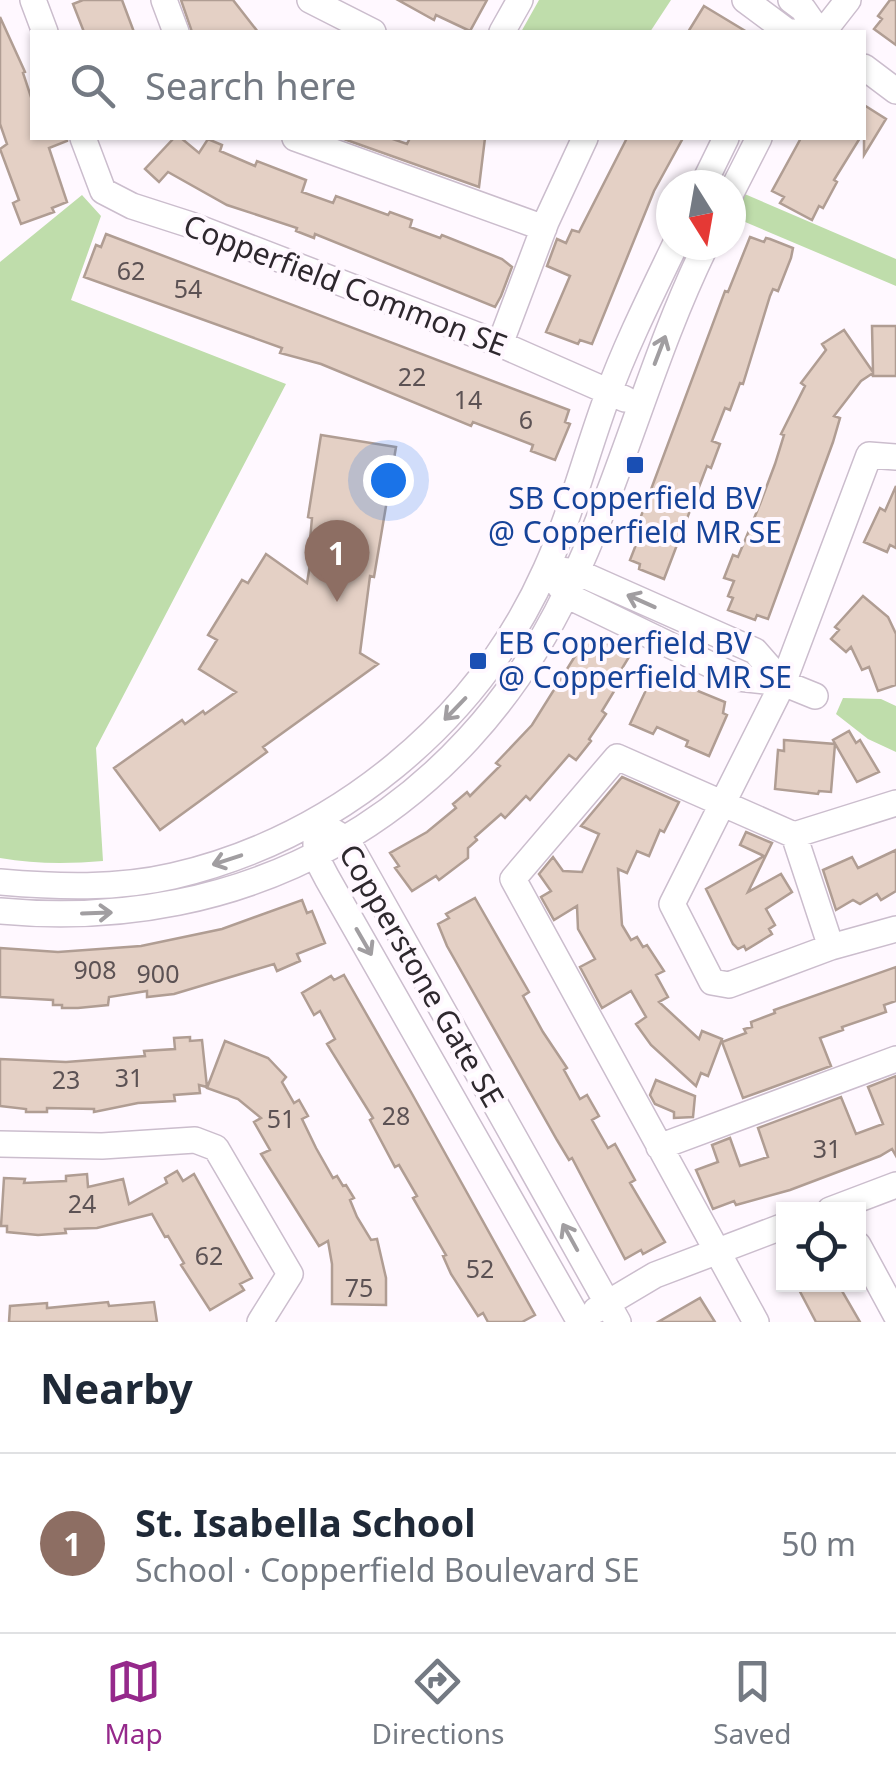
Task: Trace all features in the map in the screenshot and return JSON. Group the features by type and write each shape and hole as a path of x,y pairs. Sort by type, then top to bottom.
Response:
{"street":[{"path":"32,0 44,30"},
{"path":"164,0 175,30"},
{"path":"310,0 369,30"},
{"path":"503,30 520,0"},
{"path":"744,0 817,30"},
{"path":"823,30 848,0"},
{"path":"866,68 896,91"},
{"name":"Copperfield Common SE","path":"85,140 103,191 132,206 500,344 608,394 639,404"},
{"path":"301,140 544,228"},
{"path":"500,344 544,228 584,140"},
{"path":"710,170 725,140"},
{"path":"743,170 758,140"},
{"path":"0,882 106,886 172,876 236,858 316,822 427,738 474,689 509,638 546,569 608,394 668,260"},
{"path":"0,911 44,915 112,913 180,904 244,886 347,840 449,758 496,706 571,584 677,304 699,260"},
{"path":"896,457 869,455 783,683 672,904 712,982 729,985 832,947 896,929"},
{"path":"546,569 571,584 756,651 783,683 816,696"},
{"path":"756,1322 512,879 577,808 616,757 794,835 896,803"},
{"name":"Copperstone Gate SE","path":"316,822 347,840 612,1312"},
{"name":"Copperstone Gate SE","path":"316,822 316,857 580,1322"},
{"path":"794,835 832,947"},
{"path":"659,1147 896,1060"},
{"path":"0,1144 102,1146 195,1140 216,1148 290,1274 260,1322"},
{"path":"854,1202 896,1185"},
{"path":"580,1322 612,1312 655,1275 776,1229"},
{"path":"866,1261 896,1315"}],"green space":[{"path":"539,0 671,0 651,30 522,30"},
{"path":"82,195 101,216 71,300 286,384 96,748 103,861 26,861 0,858 0,262"},
{"path":"746,195 896,259 896,286 746,222"},
{"path":"843,698 881,699 896,706 896,752 868,739 836,714"}],"building":[{"path":"83,0 122,0 133,30 83,30 73,4"},
{"path":"181,0 233,0 256,30 191,30"},
{"path":"398,0 487,0 471,30 436,15 434,20"},
{"path":"890,0 896,0 896,45 874,29"},
{"path":"704,6 744,30 689,30"},
{"path":"0,17 25,72 30,94 30,140 67,140 49,148 67,202 52,208 54,212 21,224 13,203 19,200 0,149 7,144 0,124"},
{"path":"866,106 886,119 864,155 866,140"},
{"path":"172,140 183,140 199,153 210,140 222,145 220,151 255,166 257,161 306,180 302,192 333,203 336,196 388,215 390,212 412,220 410,227 440,238 442,235 502,259 512,267 495,307 315,234 314,238 296,231 297,228 227,205 168,172 159,182 145,169"},
{"path":"347,140 396,140 407,144 409,140 485,140 479,187"},
{"path":"626,140 682,140 665,170 656,170 656,187 592,344 580,340 578,344 546,332 570,276 547,266 557,239 566,243 572,230 579,232"},
{"path":"800,140 859,140 834,180 837,182 823,208 819,206 812,220 780,203 784,197 772,191"},
{"path":"106,234 569,410 565,422 570,424 555,460 531,451 533,445 473,422 471,426 321,364 280,353 282,348 84,277 96,245 101,247"},
{"path":"750,237 764,242 770,239 793,248 778,291 773,289 770,296 743,384 740,383 730,410 725,408 712,441 720,444 711,468 707,466 664,579 639,569 640,564 630,560 639,537 634,535 725,291 728,292 741,260 746,260"},
{"path":"872,326 896,326 896,376 873,373 861,381 834,416 840,418 833,442 768,619 757,615 755,620 728,610 734,581 724,578 733,555 738,557 760,504 784,435 781,434 805,386 801,383 826,350 822,344 844,330 873,372"},
{"path":"321,435 396,447 374,577 370,576 360,653 378,664 263,747 267,752 160,830 114,768 182,720 185,724 203,711 205,714 236,692 199,669 217,640 208,635 242,580 248,583 266,554 307,583 314,540 310,540 312,518 308,517"},
{"path":"896,486 896,548 890,545 887,552 864,542"},
{"path":"863,596 888,617 896,634 896,685 878,691 869,667 862,670 851,647 846,652 831,639 839,630 835,627"},
{"path":"587,637 598,644 601,640 629,657 612,685 616,688 591,741 576,760 569,755 530,800 526,796 505,818 501,814 475,837 477,840 468,848 468,858 439,880 436,876 412,891 395,868 399,866 390,853 427,832 456,808 453,804 467,792 470,796 500,766 496,763 532,725"},
{"path":"654,673 725,702 723,713 727,715 709,756 657,727 653,734 630,724"},
{"path":"849,731 856,743 860,740 879,772 857,782 833,740"},
{"path":"784,740 835,744 831,792 775,789 778,750 784,751"},
{"path":"622,777 679,802 664,832 660,830 649,856 637,851 627,873 618,869 622,925 631,940 637,937 643,947 647,945 664,971 656,975 668,997 659,1002 699,1039 702,1031 722,1039 708,1076 701,1073 696,1086 651,1045 636,1024 646,1017 631,991 602,1008 580,967 595,959 578,929 577,906 554,920 541,897 551,891 539,874 553,857 563,871 582,872 599,834 581,826"},
{"path":"746,832 772,843 748,892 781,874 792,892 766,909 775,925 769,929 772,934 746,950 733,944 706,889 764,856 740,845"},
{"path":"896,850 896,891 881,900 877,894 860,904 853,900 836,910 823,870 852,857 858,868"},
{"path":"475,898 529,992 523,996 567,1068 564,1070 580,1099 587,1095 599,1116 592,1120 608,1148 615,1144 635,1180 630,1183 665,1242 643,1254 641,1250 625,1259 572,1158 569,1160 557,1140 447,946 438,924 449,918 446,914"},
{"path":"302,900 307,913 312,911 325,943 297,954 300,961 277,971 274,964 174,994 147,997 147,991 109,997 108,1005 78,1008 62,1008 53,1005 53,1000 0,997 0,948 58,952 141,946 222,929"},
{"path":"896,967 896,1001 884,1005 886,1012 820,1038 831,1066 743,1098 722,1042 746,1033 744,1029 752,1027 751,1022 775,1013 774,1010"},
{"path":"344,975 535,1315 522,1322 488,1322 483,1313 478,1316 451,1274 443,1256 446,1255 413,1198 417,1196 399,1165 395,1167 370,1120 373,1118 327,1044 335,1039 320,1011 314,1015 302,993 331,976 334,980"},
{"path":"190,1037 190,1041 202,1040 207,1087 199,1085 200,1093 174,1095 175,1101 94,1112 47,1108 47,1112 26,1112 0,1106 0,1059 66,1062 145,1056 144,1051 175,1049 174,1038"},
{"path":"225,1041 268,1058 286,1077 282,1082 294,1103 299,1100 308,1116 302,1119 316,1148 333,1178 337,1176 354,1198 350,1200 371,1240 377,1239 386,1278 386,1305 332,1304 328,1241 319,1246 261,1154 270,1150 254,1122 261,1118 238,1099 207,1088"},
{"path":"896,1076 896,1156 892,1149 790,1190 713,1209 696,1170 718,1162 712,1145 730,1138 740,1166 768,1157 758,1128 841,1097 856,1134 883,1124 868,1087"},
{"path":"656,1080 695,1096 693,1117 674,1118 674,1112 655,1104 650,1095"},
{"path":"177,1171 183,1181 194,1174 252,1278 240,1284 244,1290 210,1310 152,1214 97,1228 65,1229 66,1233 7,1232 7,1226 1,1226 4,1178 25,1179 24,1183 66,1181 66,1176 87,1174 88,1187 123,1179 129,1204 167,1183 165,1178"},
{"path":"800,1292 843,1292 860,1322 816,1322"},
{"path":"700,1298 715,1322 658,1322"},
{"path":"108,1302 109,1306 154,1302 157,1322 9,1322 10,1306 47,1303 47,1308"}],"place":[{"name":"SB Copperfield BV @ Copperfield MR SE","path":"635,465"},
{"name":"St. Isabella School","path":"337,602"},
{"name":"EB Copperfield BV @ Copperfield MR SE","path":"478,661"}]}
